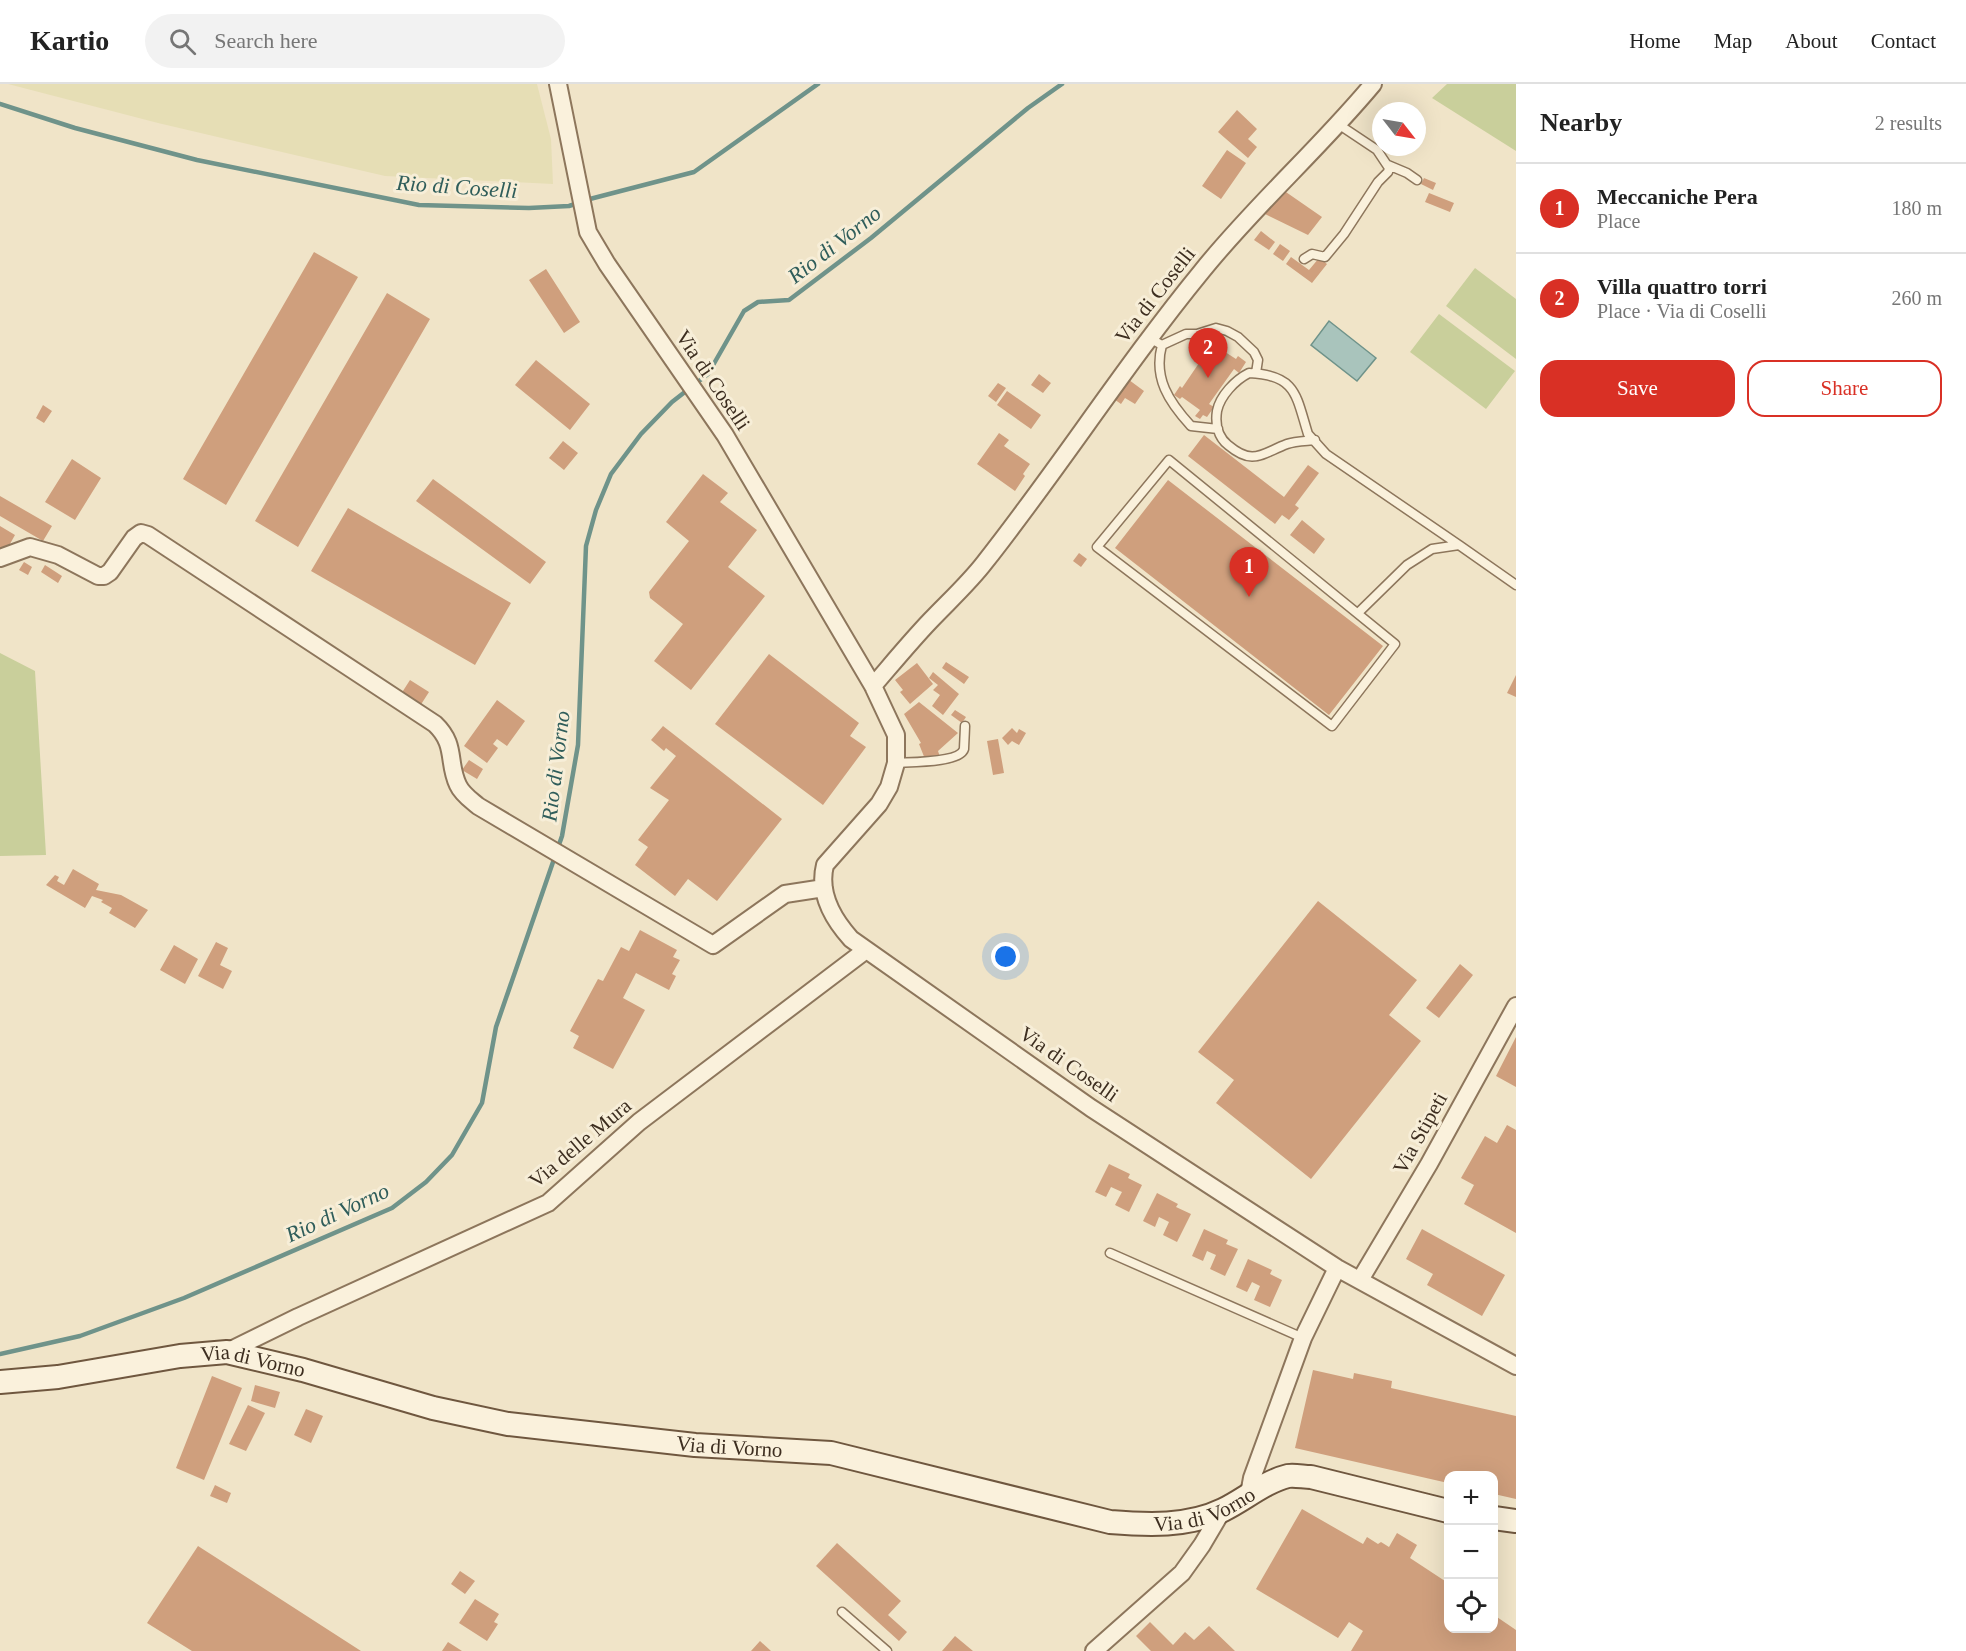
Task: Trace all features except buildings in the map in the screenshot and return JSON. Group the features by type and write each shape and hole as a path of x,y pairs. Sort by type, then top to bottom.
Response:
{"street":[{"name":"Via di Coselli","path":"558,84 588,231 607,264 704,402 873,686 896,735 896,763 890,787 879,804 825,865 822,878 826,898 836,923 851,939 866,950 1091,1108 1337,1268 1516,1366"},
{"name":"Via di Coselli","path":"873,686 983,564 1155,341 1203,269 1251,214 1338,124 1373,84"},
{"path":"0,558 30,547 58,555 98,576 104,576 110,572 134,538 141,533 148,536 435,724 447,739 458,785 464,795 478,806 714,945 785,894 824,888"},
{"name":"Via delle Mura","path":"227,1352 298,1317 548,1203 639,1122 866,950"},
{"name":"Via Stipeti","path":"1360,1280 1429,1164 1516,1006"},
{"path":"1249,1494 1252,1478 1303,1338 1337,1268"},
{"name":"Via di Vorno","path":"0,1382 58,1377 180,1356 227,1352 303,1370 432,1408 508,1424 695,1445 831,1454 1110,1522 1148,1526 1181,1523 1222,1511 1249,1494 1289,1476 1311,1478 1444,1510"},
{"path":"1094,1651 1182,1573 1222,1511"},
{"path":"1498,1519 1516,1521"}],"lane":[{"path":"1338,124 1377,150 1388,165 1417,180"},
{"path":"1304,259 1312,254 1325,257 1328,254 1378,182 1388,172 1388,165"},
{"path":"1218,429 1191,426 1171,402 1165,392 1155,341 1216,328 1227,331 1238,337 1254,352 1258,360 1256,373"},
{"path":"1315,440 1287,444 1261,455 1248,457 1239,454 1226,444 1218,429 1217,412 1225,394 1249,373 1283,381 1290,386 1299,401 1308,434 1315,440 1326,454 1516,585"},
{"path":"1169,460 1358,613 1395,644 1332,726 1097,547 1169,460"},
{"path":"1358,613 1407,565 1432,549 1459,545"},
{"path":"896,763 953,758 964,749 965,726"},
{"path":"1110,1253 1303,1338"},
{"path":"842,1612 887,1651"}],"shaded area":[{"path":"8,84 537,84 551,139 553,184 385,176 158,123"}],"green space":[{"path":"1447,84 1516,84 1516,151 1432,98"},
{"path":"1475,268 1516,299 1516,359 1446,306"},
{"path":"1439,314 1515,371 1486,409 1410,352"},
{"path":"0,653 35,671 46,855 0,856"}],"water":[{"path":"1329,321 1376,358 1357,381 1311,345"}],"waterway":[{"name":"Rio di Coselli","path":"586,200 694,172 818,84"},
{"name":"Rio di Vorno","path":"0,1354 80,1336 184,1298 392,1208 426,1182 452,1155 482,1103 496,1027 562,836 578,745 586,546 596,510 611,474 641,434 672,402 708,374 744,311 758,302 789,300 871,238 1028,108 1062,84"},
{"name":"Rio di Coselli","path":"0,104 75,128 197,160 419,205 529,208 569,206 578,203"}],"place":[{"name":"Villa quattro torri","path":"1208,378"},
{"name":"Meccaniche Pera","path":"1249,597"}]}
